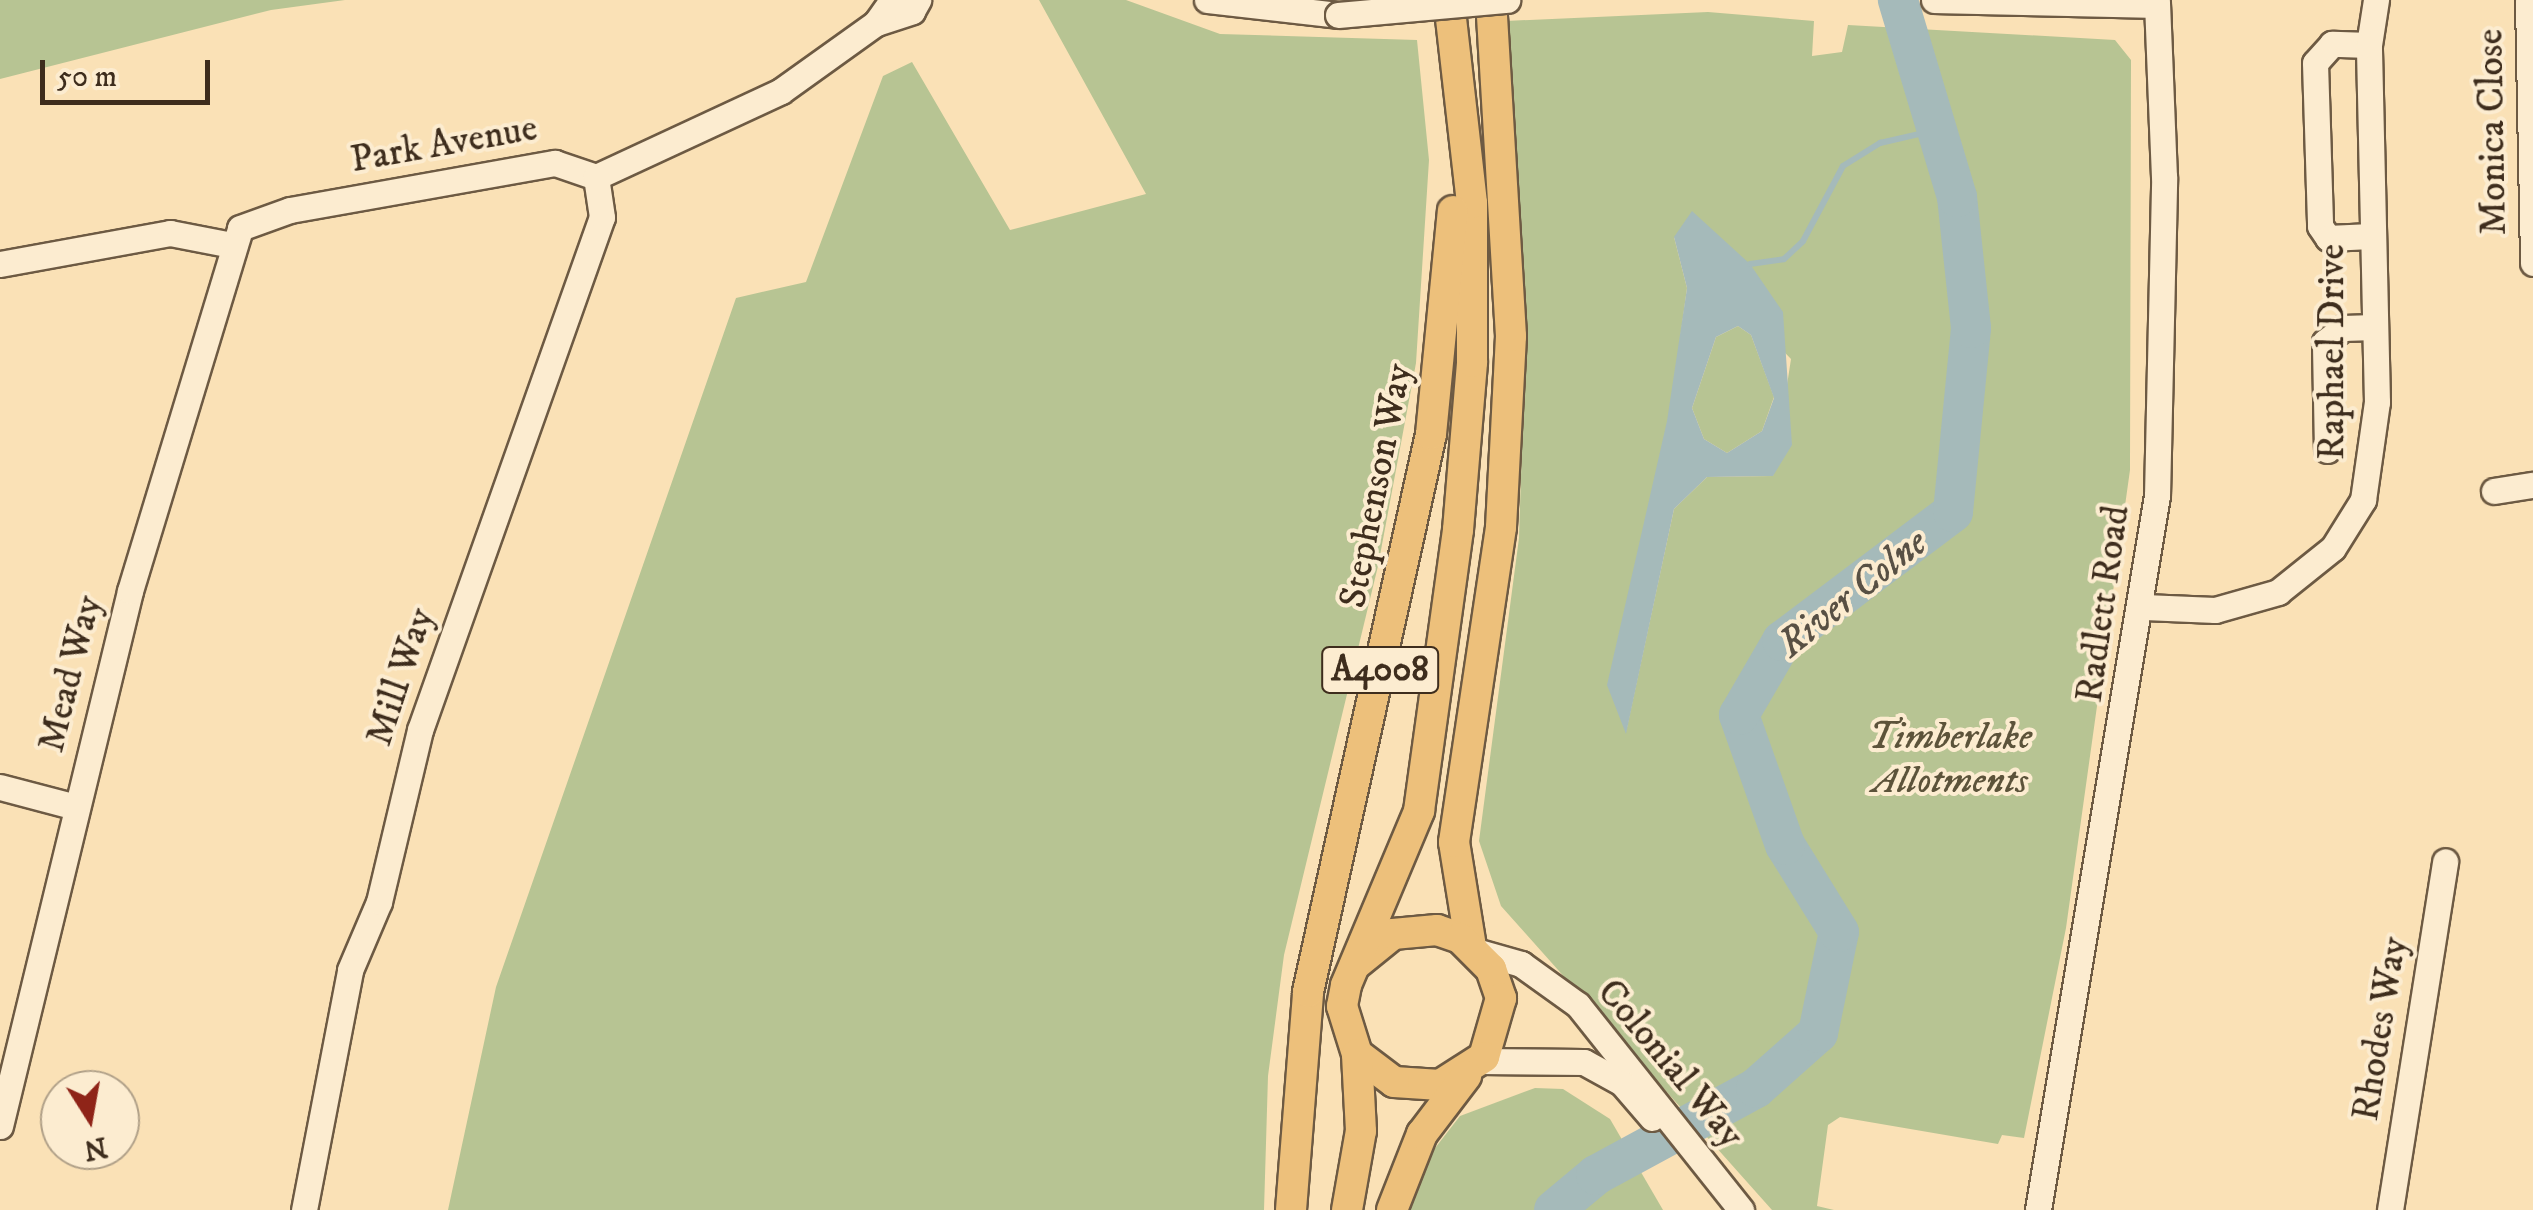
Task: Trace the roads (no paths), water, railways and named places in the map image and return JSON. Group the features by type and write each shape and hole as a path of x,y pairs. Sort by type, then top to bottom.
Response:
{"main road":[{"name":"Stephenson Way","path":"1355,966 1419,811 1458,530 1473,274 1448,0"},
{"name":"A4008","path":"1475,950 1454,842 1502,527 1511,336 1492,0"},
{"name":"Stephenson Way","path":"1291,1210 1308,992 1431,434 1462,128"},
{"path":"1347,1210 1361,1130 1357,1054 1342,1006 1355,966 1381,941 1414,929 1475,950 1500,998 1494,1040 1422,1134 1392,1210"},
{"path":"1357,1054 1376,1073 1415,1087 1475,1065"}],"street":[{"path":"876,23 892,0"},
{"path":"596,177 782,92 876,23 912,11 918,0"},
{"path":"1207,0 1338,15 1506,0"},
{"path":"1934,0 2157,3"},
{"name":"Raphael Drive","path":"2144,607 2215,610 2260,600 2334,548 2370,478 2374,327 2369,44 2376,0"},
{"name":"Monica Close","path":"2528,0 2533,262"},
{"name":"Radlett Road","path":"2038,1210 2144,607 2162,431 2157,3"},
{"path":"2369,44 2332,44 2316,63 2320,226 2328,238 2371,236"},
{"name":"Park Avenue","path":"232,245 251,219 290,210 555,163 596,177"},
{"name":"Mill Way","path":"304,1210 350,970 379,902 420,730 602,217 596,177"},
{"path":"0,264 170,232 232,245"},
{"name":"Mead Way","path":"0,1126 76,807 232,245"},
{"path":"2327,450 2325,342 2344,328 2374,327"},
{"path":"2494,492 2533,485"},
{"path":"0,787 76,807"},
{"name":"Rhodes Way","path":"2390,1210 2446,860"},
{"name":"Colonial Way","path":"1475,950 1521,964 1578,1005 1717,1196 1741,1210"},
{"name":"Colonial Way","path":"1475,1065 1569,1058 1643,1092"}],"waterway":[{"name":"River Colne","path":"1554,1210 1596,1175 1756,1088 1818,1033 1839,932 1785,845 1739,715 1782,641 1953,512 1971,328 1957,197 1898,0"},
{"path":"1750,264 1784,259 1803,241 1843,166 1880,143 1941,129"}],"park label":[{"name":"Timberlake Allotments","path":"1950,760"}]}
